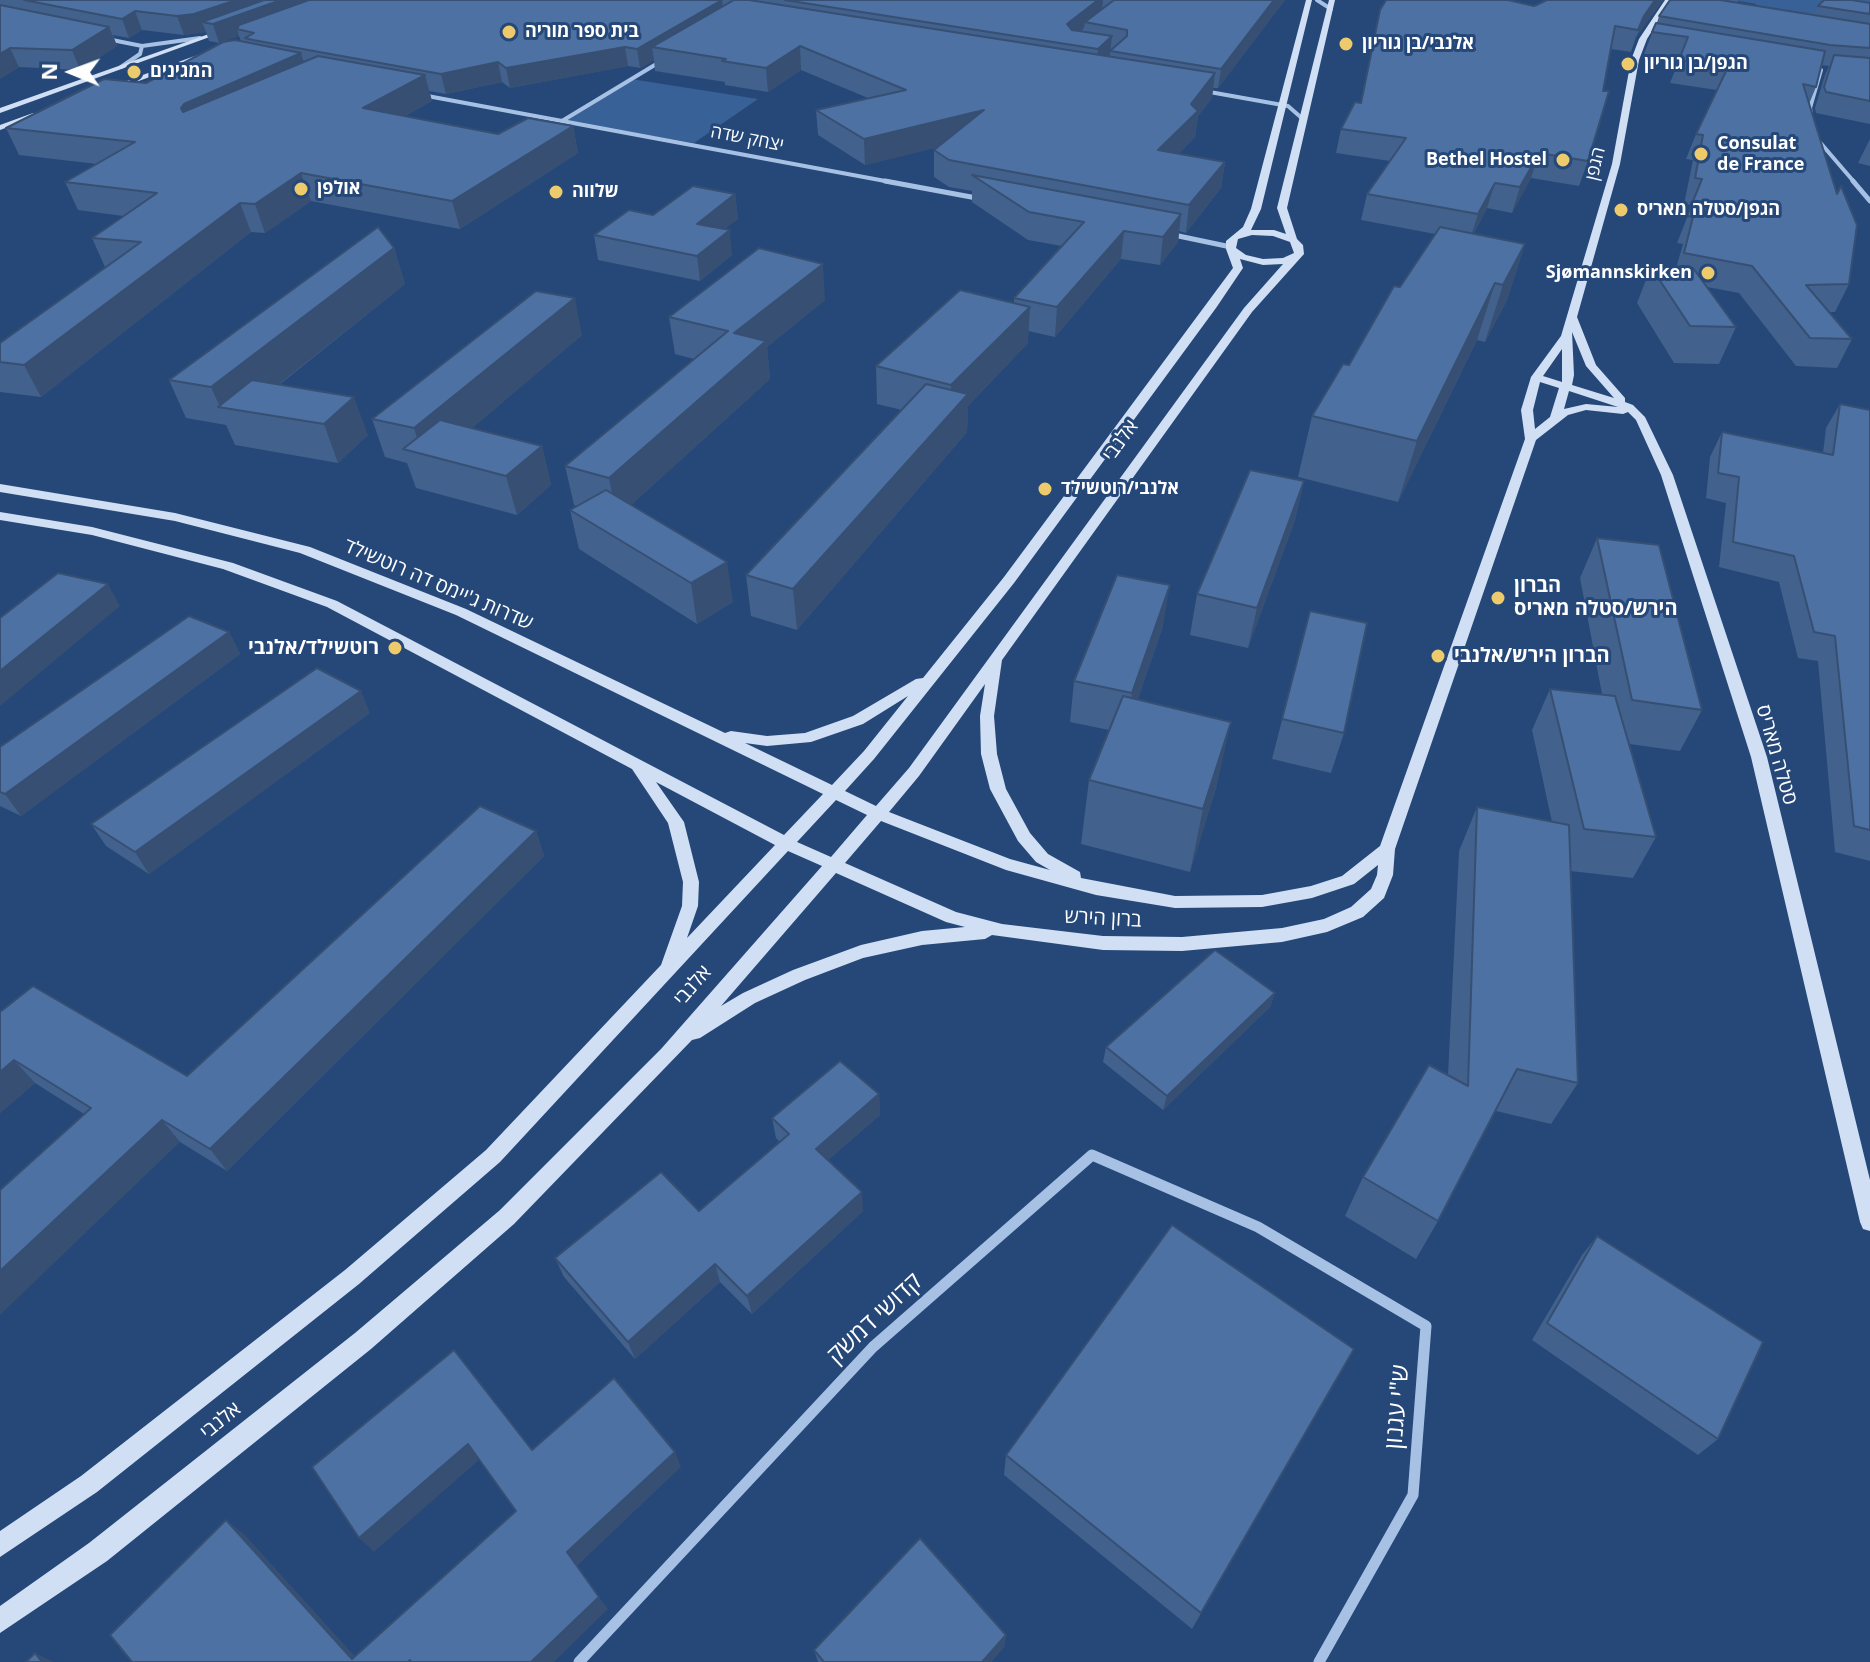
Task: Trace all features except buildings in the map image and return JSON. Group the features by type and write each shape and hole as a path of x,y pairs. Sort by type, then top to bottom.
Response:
{"street":[{"name":"אלנבי","path":"0,1545 89,1484 352,1277 493,1156 837,791 946,660 1238,268 1233,245 1247,228 1256,209 1309,0"},
{"path":"1233,245 1243,257 1263,262 1293,258 1300,250 1293,240 1282,208 1332,5 1317,0"},
{"name":"הגפן","path":"1566,385 1569,375 1566,336 1616,164 1635,60 1643,39 1668,3"},
{"path":"0,111 236,26"},
{"path":"97,37 142,46 206,37"},
{"path":"1643,39 1658,41"},
{"path":"120,68 140,54 142,46"},
{"path":"99,93 217,50"},
{"path":"562,121 668,57"},
{"path":"170,67 207,62"},
{"path":"1807,67 1834,71"},
{"path":"1813,120 1810,108 1821,70"},
{"path":"1191,89 1283,104 1299,113 1304,120"},
{"name":"יצחק שדה","path":"414,93 983,199"},
{"path":"0,128 42,113"},
{"path":"1816,132 1819,144 1870,201"},
{"path":"1155,232 1233,245 1262,232 1293,240"},
{"name":"אלנבי","path":"0,1621 98,1552 375,1331 507,1217 668,1055 914,772 1262,291 1293,258"},
{"path":"1571,317 1597,377 1635,413"},
{"name":"הגפן","path":"1536,377 1566,336"},
{"path":"1536,377 1566,385 1635,413"},
{"name":"ברון הירש","path":"787,844 952,917 1002,931 1103,943 1182,944 1282,935 1327,925 1357,912 1378,893 1385,875 1387,849 1531,439 1527,410 1536,377"},
{"path":"1555,418 1566,385"},
{"path":"1555,418 1569,410 1597,407 1635,413"},
{"name":"סטלה מאריס","path":"1635,413 1667,475 1759,757 1870,1222"},
{"name":"ברון הירש","path":"1531,439 1555,418"},
{"name":"שדרות ג'יימס דה רוטשילד","path":"0,488 175,517 305,550 461,612 837,791"},
{"path":"0,516 92,531 213,562 332,604 787,844"},
{"path":"997,655 987,716 989,754 998,789 1024,837 1042,858 1096,889"},
{"path":"707,731 767,741 806,738 880,709 909,692 946,660"},
{"path":"636,765 676,822 691,882 690,906 662,979"},
{"name":"ברון הירש","path":"837,791 879,814 1006,864 1096,889 1175,902 1262,901 1312,892 1348,880 1387,849"},
{"path":"668,1055 703,1026 749,998 811,970 861,952 922,938 1002,931"},
{"name":"קדושי דמשק","path":"579,1662 873,1347 1092,1155 1258,1227"},
{"name":"ש\"י עגנון","path":"1258,1227 1426,1326 1413,1495 1319,1662"}],"shaded area":[{"path":"1733,0 1870,0 1870,36 1751,17 1756,4"},
{"path":"631,79 758,99 694,143 562,121"}],"place":[{"name":"בית ספר מוריה","path":"509,32"},
{"name":"אלנבי/בן גוריון","path":"1346,44"},
{"name":"הגפן/בן גוריון","path":"1628,64"},
{"name":"המגינים","path":"134,72"},
{"name":"Consulat de France","path":"1701,154"},
{"name":"Bethel Hostel","path":"1563,160"},
{"name":"אולפן","path":"301,189"},
{"name":"שלווה","path":"556,192"},
{"name":"הגפן/סטלה מאריס","path":"1621,210"},
{"name":"Sjømannskirken","path":"1708,273"},
{"name":"אלנבי/רוטשילד","path":"1045,489"},
{"name":"הברון הירש/סטלה מאריס","path":"1498,598"},
{"name":"רוטשילד/אלנבי","path":"395,648"},
{"name":"הברון הירש/אלנבי","path":"1438,656"}]}
